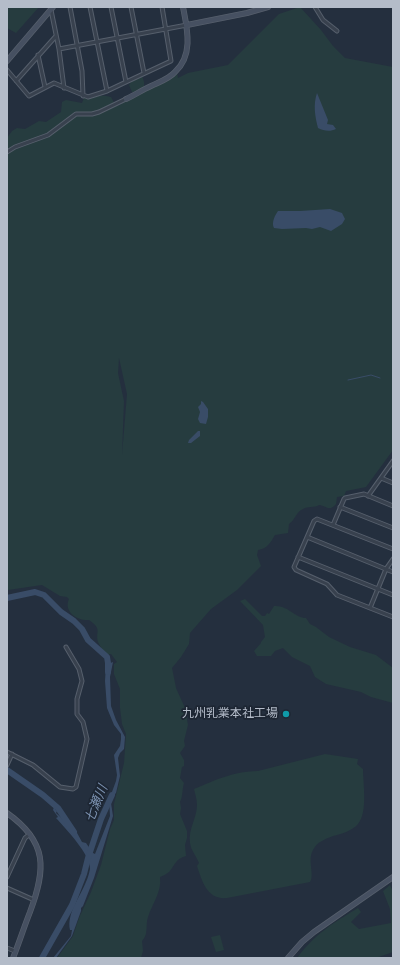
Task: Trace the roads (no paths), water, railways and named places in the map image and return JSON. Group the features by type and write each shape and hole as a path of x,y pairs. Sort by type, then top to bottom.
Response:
{"street":[{"path":"70,7 82,71 83,96"},
{"path":"90,7 107,91"},
{"path":"111,7 126,82"},
{"path":"131,7 144,73"},
{"path":"7,70 29,96 54,83 88,98 107,91 171,61 162,7"},
{"path":"7,152 15,147 48,135 76,114 92,114 107,109 169,77 179,68 188,46 187,26 183,7"},
{"path":"246,7 248,13"},
{"path":"59,49 187,26 248,13 268,7"},
{"path":"315,7 323,20 337,31"},
{"path":"52,9 64,88"},
{"path":"7,61 52,9"},
{"path":"16,81 56,36"},
{"path":"38,55 45,87"},
{"path":"368,496 393,462"},
{"path":"380,478 393,483"},
{"path":"333,525 345,498 360,494 393,506"},
{"path":"340,507 393,528"},
{"path":"393,549 315,519 294,567 296,570 326,584 337,595 393,617"},
{"path":"307,537 393,572"},
{"path":"298,557 393,595"},
{"path":"370,608 386,569 393,559"},
{"path":"7,752 33,765 60,788 73,789 76,787 87,739 83,722 77,714 77,699 82,680 79,669 66,647"},
{"path":"7,765 12,754"},
{"path":"7,813 20,823 30,834 37,847 41,864 40,881 13,958"},
{"path":"7,877 25,838 30,834"},
{"path":"288,958 302,942 314,932 393,877"},
{"path":"7,888 34,900"},
{"path":"7,948 15,951"}],"water":[{"path":"317,93 328,120 327,124 333,125 336,129 332,131 318,128 315,110"},
{"path":"330,209 342,213 345,219 342,224 331,231 320,227 312,229 282,229 274,228 273,226 274,219 278,211"},
{"path":"201,401 208,409 206,424 200,423 198,419 200,412 198,407 201,404"},
{"path":"198,431 200,431 200,436 191,443 188,443 189,440"},
{"path":"113,662 110,677 111,706 116,720 125,737 124,749 118,758 120,776 116,793 114,795 113,794 111,803 113,816 94,878 81,908 72,936 56,958 53,958 71,936 72,930 70,930 69,924 71,915 86,883 90,869 89,863 82,849 56,818 58,817 53,810 54,807 49,803 56,806 51,800 59,806 55,809 57,811 56,813 76,831 82,842 86,843 95,854 110,816 109,800 117,775 114,755 120,746 121,739 121,734 114,725 107,708 105,681 106,665"}],"waterway":[{"path":"348,380 371,375 380,378"},
{"name":"七瀬川","path":"7,598 35,592 44,595 61,612 74,621 82,629 88,640 107,657 108,672"},
{"path":"7,770 43,795 58,808 74,832"},
{"name":"七瀬川","path":"42,958 72,905 84,874 101,819 112,795"}],"place":[{"name":"九州乳業本社工場","path":"286,714"}]}
